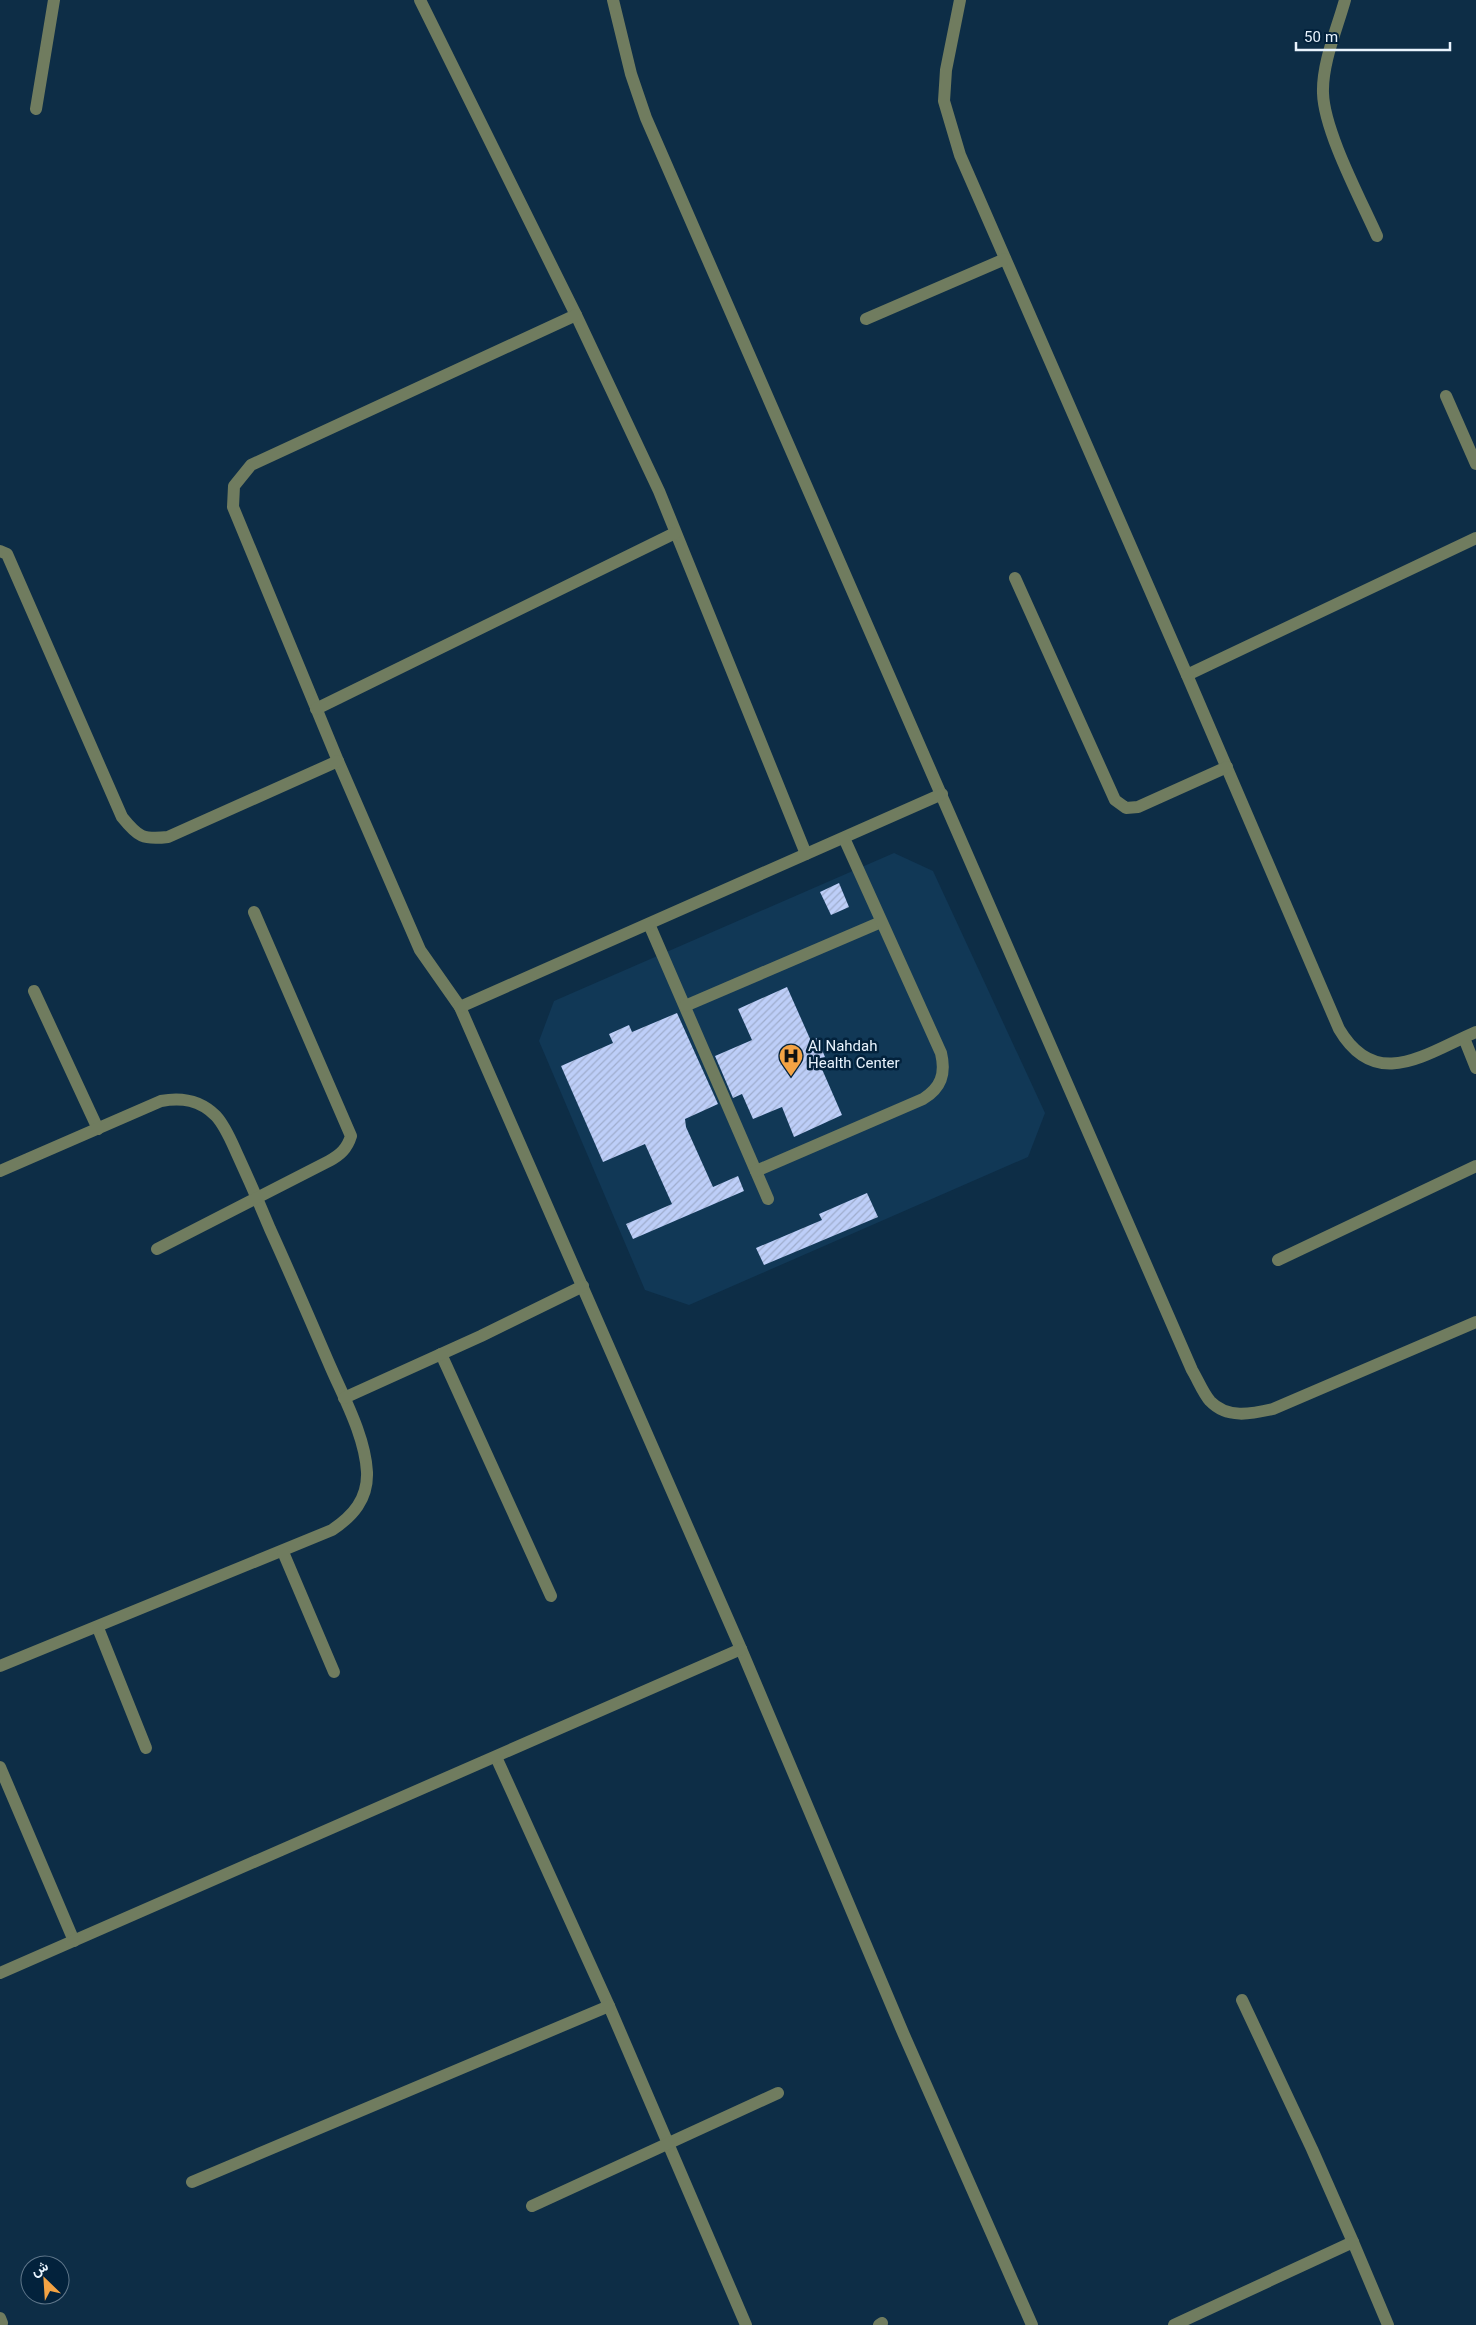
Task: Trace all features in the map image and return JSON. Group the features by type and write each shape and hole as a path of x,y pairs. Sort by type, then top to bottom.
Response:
{"street":[{"path":"36,109 54,0"},
{"path":"420,0 576,315 659,491 806,854"},
{"path":"613,0 628,64 646,118 1192,1370 1210,1401 1225,1411 1243,1415 1273,1409 1476,1322"},
{"path":"960,0 946,70 944,101 960,155 1339,1029 1349,1046 1364,1058 1376,1064 1390,1065 1413,1059 1470,1035 1476,1068"},
{"path":"1345,0 1326,69 1323,93 1329,125 1377,236"},
{"path":"866,319 1005,259"},
{"path":"576,315 250,465 234,486 233,507 316,709 420,950 460,1007 741,1649 904,2035 1032,2325"},
{"path":"1446,396 1476,464"},
{"path":"316,709 675,533"},
{"path":"1187,675 1476,538"},
{"path":"0,551 7,554 122,817 135,834 150,839 168,837 338,761"},
{"path":"1015,578 1115,800 1126,808 1138,807 1227,767"},
{"path":"460,1007 942,794"},
{"path":"756,1171 923,1099 939,1085 944,1064 941,1054 844,838"},
{"path":"157,1249 340,1155 351,1136 254,912"},
{"path":"685,1006 881,922"},
{"path":"650,924 768,1199"},
{"path":"34,991 98,1129"},
{"path":"0,1171 161,1101 178,1098 192,1100 216,1116 226,1130 257,1198 344,1398 363,1449 367,1472 366,1490 348,1519 332,1530 284,1552 0,1666"},
{"path":"1278,1260 1476,1166"},
{"path":"344,1398 582,1286"},
{"path":"441,1354 551,1596"},
{"path":"284,1552 334,1672"},
{"path":"98,1628 146,1748"},
{"path":"0,1973 741,1649"},
{"path":"496,1756 610,2006 746,2325"},
{"path":"0,1767 5,1794 74,1941"},
{"path":"1242,2000 1312,2148 1388,2325"},
{"path":"192,2182 610,2006"},
{"path":"532,2206 778,2094"},
{"path":"1174,2325 1353,2242"}],"shaded area":[{"name":"Al Nahdah Health Center","path":"894,853 933,871 1045,1113 1028,1157 689,1305 645,1290 539,1041 554,1001"}],"building":[{"path":"839,883 849,907 831,915 820,892"},
{"path":"787,987 811,1041 817,1038 825,1057 818,1060 842,1115 794,1137 782,1107 753,1119 742,1094 733,1098 715,1056 752,1040 738,1009"},
{"path":"677,1013 718,1104 685,1119 686,1127 713,1187 738,1176 744,1191 633,1239 626,1224 672,1204 645,1144 603,1162 561,1066 613,1043 609,1034 629,1025 632,1032"},
{"path":"867,1193 878,1217 764,1265 756,1248 822,1220 819,1214"}],"place":[{"name":"Al Nahdah Health Center","path":"791,1077"}]}
